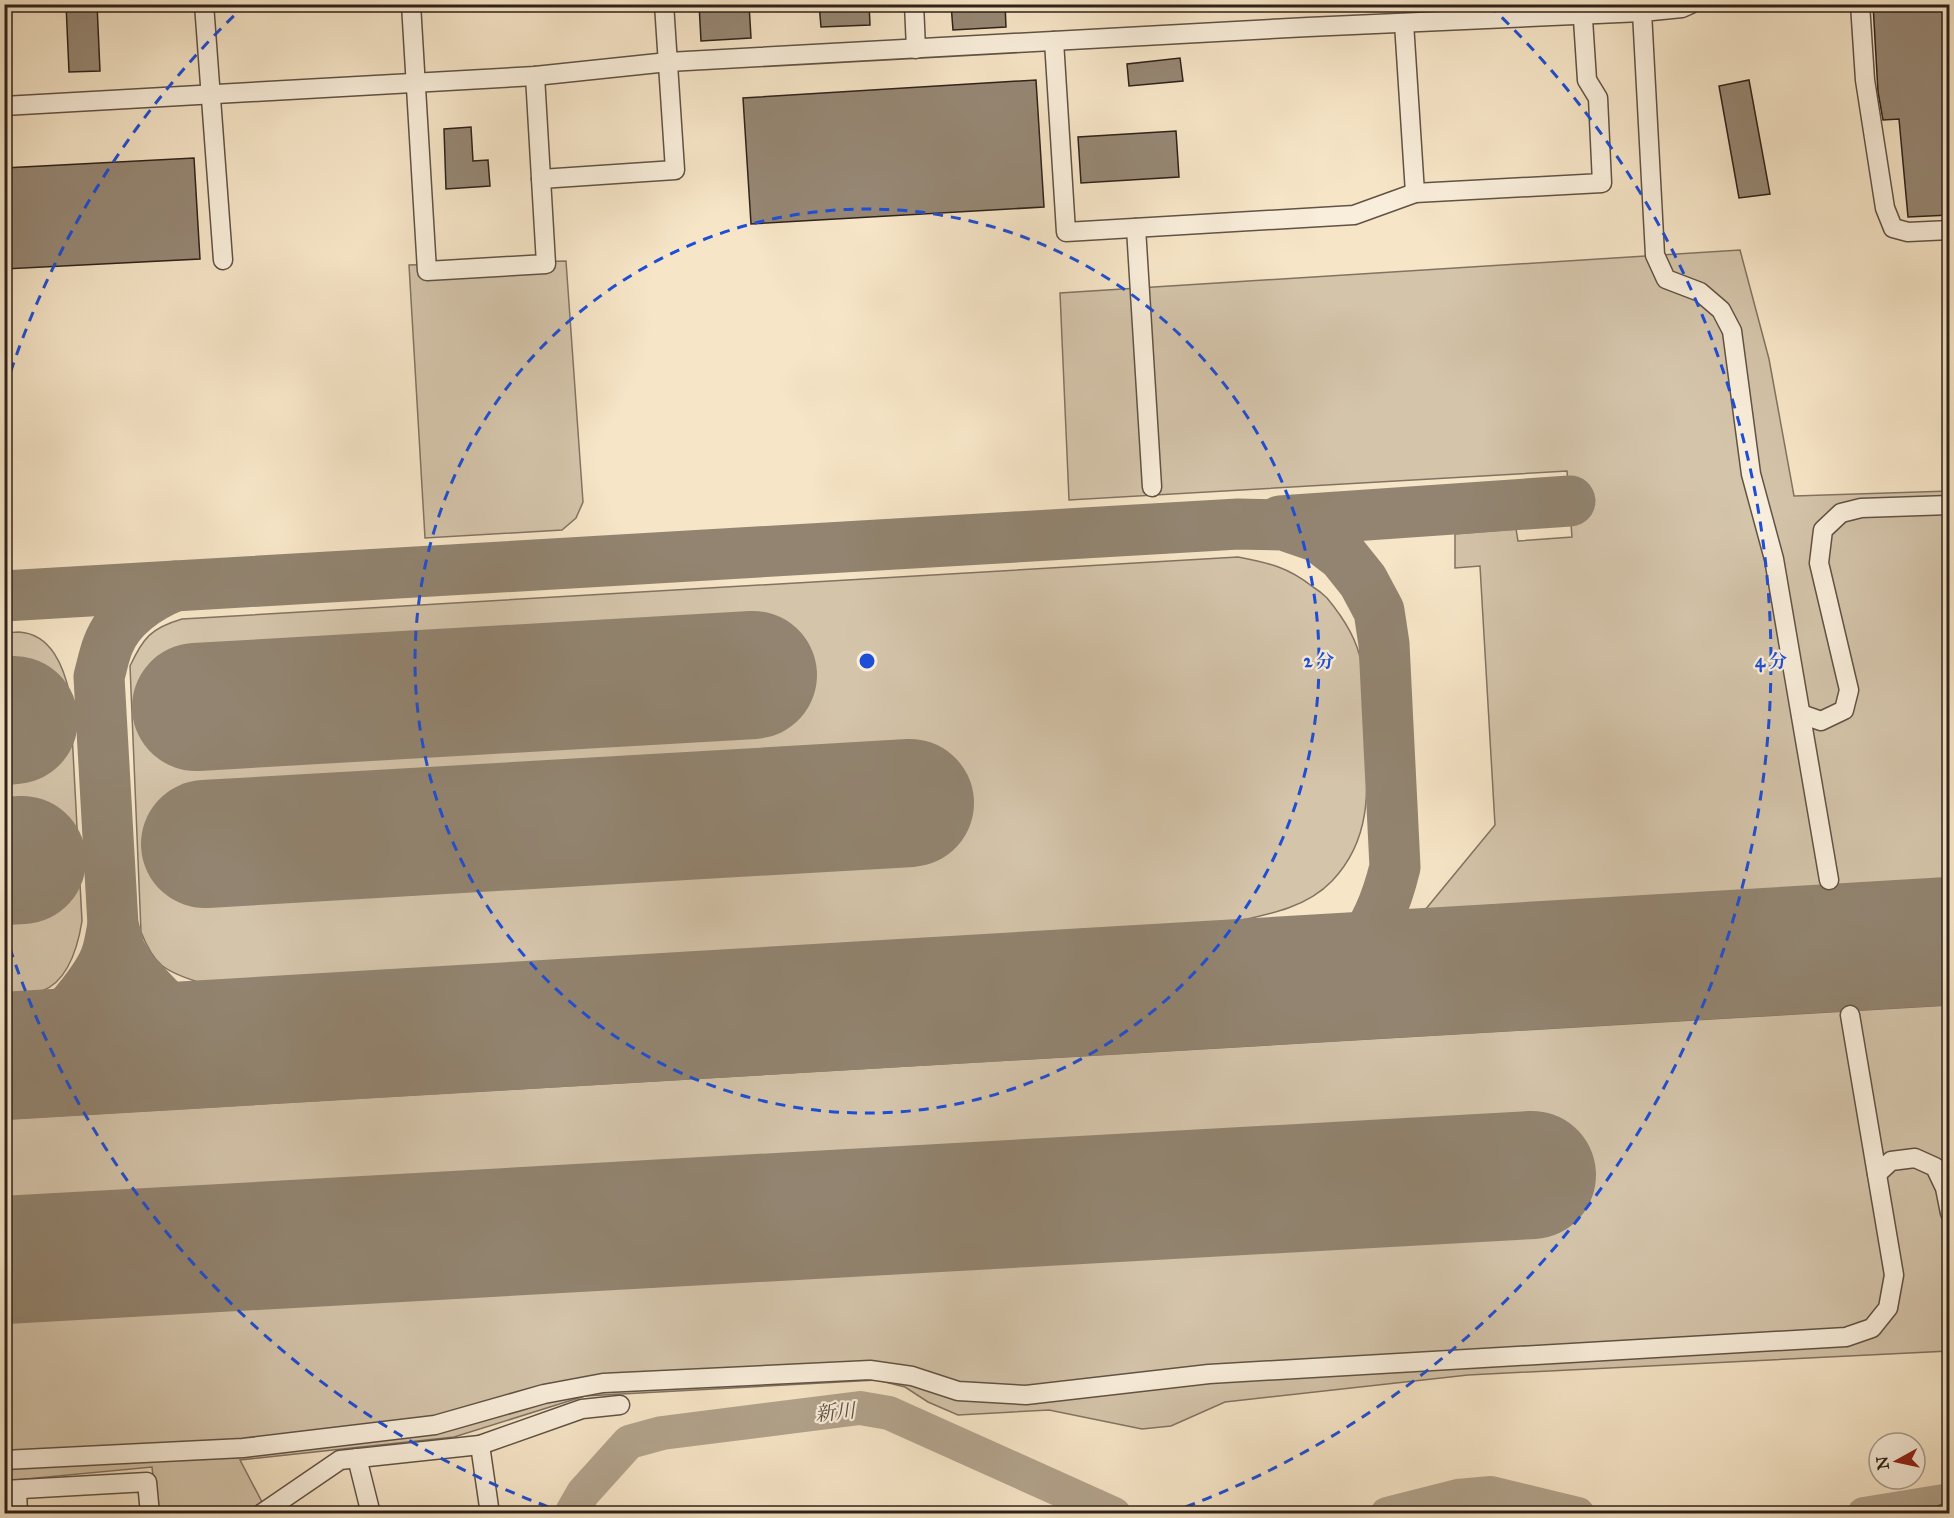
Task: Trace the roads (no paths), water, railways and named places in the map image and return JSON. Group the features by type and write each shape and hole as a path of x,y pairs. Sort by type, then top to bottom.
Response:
{"street":[{"path":"204,4 223,260"},
{"path":"411,4 427,271 546,264 535,76"},
{"path":"541,179 675,171 664,4"},
{"path":"914,4 916,49"},
{"path":"4,106 535,76 668,62 1404,23 1444,13 1582,9 1642,12 1682,8 1691,4"},
{"path":"1860,4 1866,80 1885,208 1893,228 1908,232 1950,230"},
{"path":"1054,41 1066,232 1354,215 1415,193 1602,183 1598,98 1587,80 1582,9"},
{"path":"1642,12 1655,255 1666,279 1700,292 1721,310 1732,331 1750,474 1773,559 1829,880"},
{"path":"1404,23 1415,193"},
{"path":"1136,228 1152,487"},
{"path":"1801,714 1821,721 1844,710 1849,690 1819,563 1823,530 1841,513 1861,508 1950,505"},
{"path":"4,1460 243,1448 435,1425 544,1394 603,1383 870,1370 912,1376 958,1391 1026,1395 1209,1374 1846,1337 1872,1328 1888,1308 1894,1275 1850,1015"},
{"path":"1877,1174 1892,1161 1915,1158 1935,1167 1945,1188 1950,1213"},
{"path":"261,1514 340,1460 480,1445 582,1409 620,1405"},
{"path":"480,1445 490,1514"},
{"path":"357,1458 371,1514"},
{"path":"18,1514 11,1490 147,1482 150,1514"},
{"path":"1943,1514 1950,1512"}],"waterway":[{"name":"新川","path":"571,1514 583,1493 629,1442 662,1433 860,1408 889,1413 1114,1514"},
{"name":"新川","path":"1387,1514 1458,1496 1491,1493 1578,1514"},
{"name":"新川","path":"1864,1514 1950,1500"}]}
